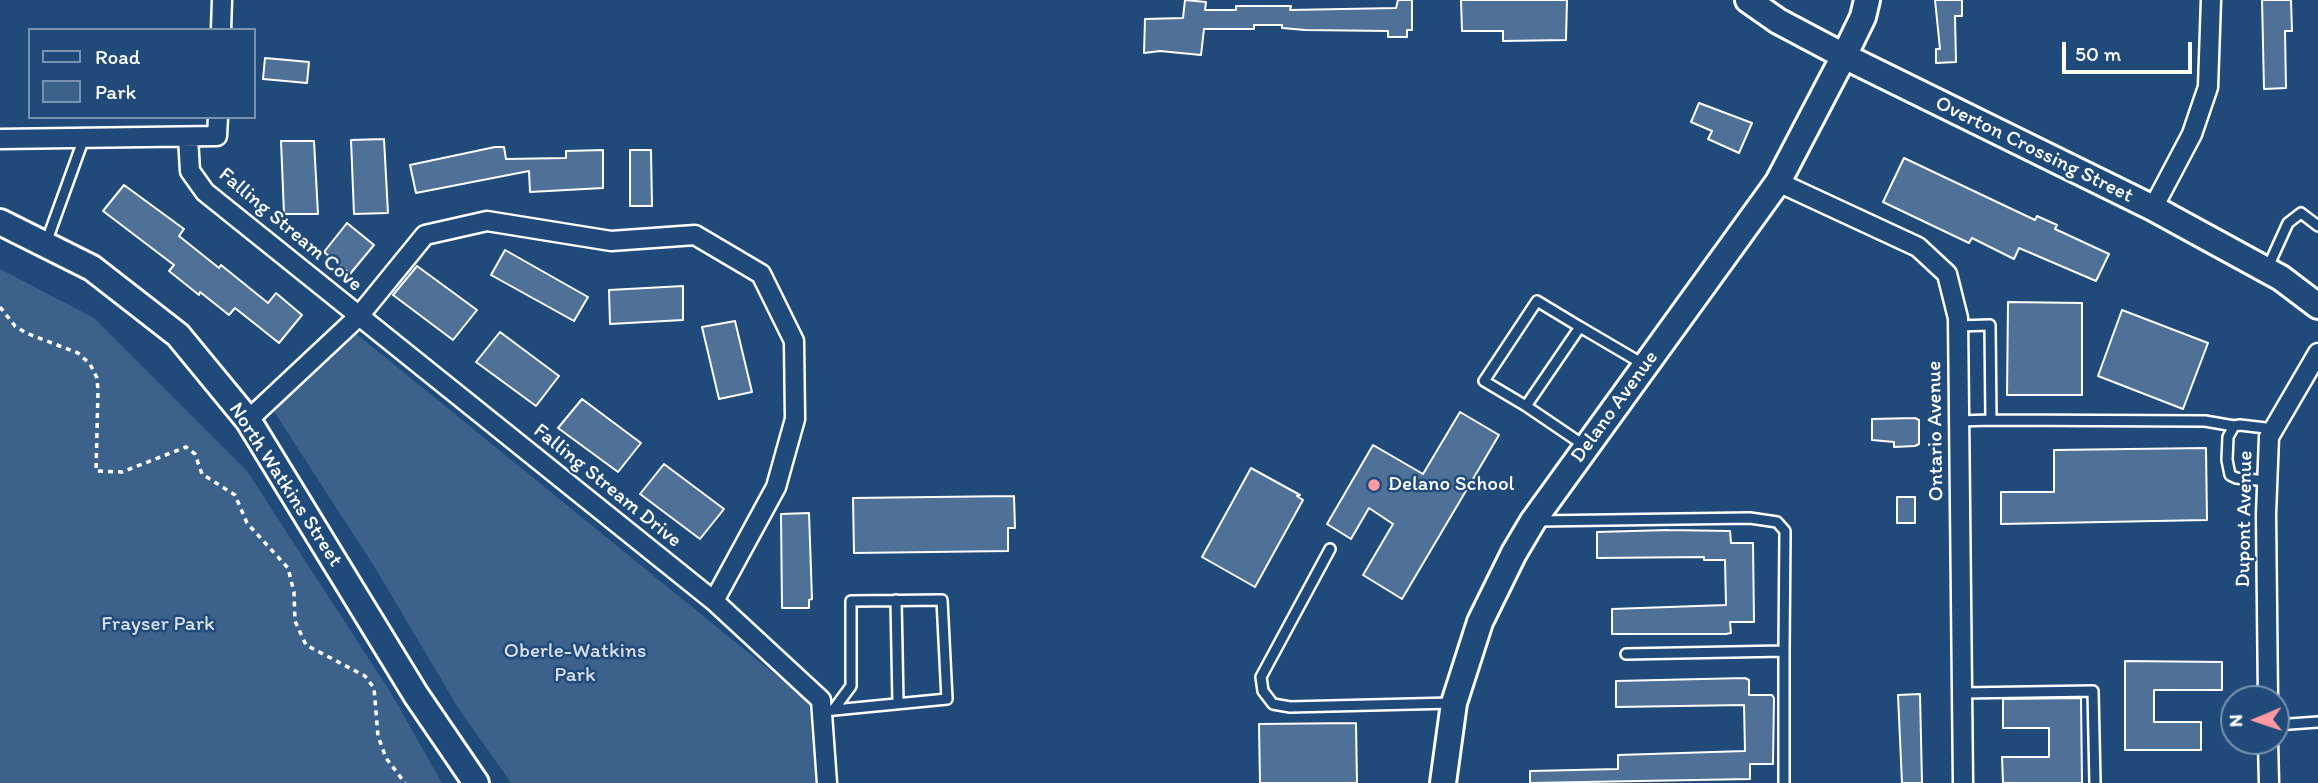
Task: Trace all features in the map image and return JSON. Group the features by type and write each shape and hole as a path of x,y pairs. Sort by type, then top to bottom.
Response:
{"main road":[{"name":"Overton Crossing Street","path":"1748,0 1778,21 1844,56 2153,208 2266,271 2318,306"},
{"name":"Delano Avenue","path":"1443,783 1454,703 1480,622 1533,521 1778,182 1844,56 1863,17 1867,0"},
{"name":"North Watkins Street","path":"0,222 92,268 178,335 248,420 416,695 476,783"}],"street":[{"path":"221,28 222,0"},
{"path":"2153,208 2192,134 2208,87 2211,0"},
{"path":"0,139 218,136 218,119"},
{"name":"Falling Stream Cove","path":"188,137 190,171 205,192 359,316"},
{"name":"Ontario Avenue","path":"1778,182 1918,247 1947,274 1958,326 1963,783"},
{"path":"248,420 359,316 425,234 487,221 611,241 695,236 761,274 794,341 795,419 776,487 714,601"},
{"name":"Falling Stream Drive","path":"359,316 714,601 826,707"},
{"name":"Dupont Avenue","path":"2268,685 2269,438 2318,353"},
{"path":"826,707 827,783"},
{"path":"2268,755 2269,783"}],"lane":[{"path":"46,245 84,138"},
{"path":"2266,271 2288,223 2301,213 2318,226"},
{"path":"1587,447 1484,381 1537,301 1645,365"},
{"path":"1958,326 1990,325 1991,421"},
{"path":"1526,406 1580,327"},
{"path":"1959,421 2206,421 2274,429"},
{"path":"2234,426 2228,443 2230,475 2267,481"},
{"path":"1533,521 1750,519 1777,522 1785,531 1784,783"},
{"path":"1330,549 1261,677 1263,691 1273,704 1290,707 1454,703"},
{"path":"896,600 898,703"},
{"path":"942,600 947,699 826,707 851,687 851,601 942,600"},
{"path":"1626,654 1784,651"},
{"path":"1962,693 2093,691 2095,783"},
{"path":"2290,724 2318,722"}],"path":[{"path":"0,307 15,326 26,333 78,352 90,364 97,378 99,391 96,471 122,472 186,447 195,454 202,474 235,495 247,523 288,568 294,592 295,621 306,645 365,676 374,688 378,736 386,758 405,783"}],"green space":[{"name":"Frayser Park","path":"0,269 94,318 247,471 391,693 442,783 0,783"},
{"name":"Oberle-Watkins Park","path":"354,332 809,702 815,783 511,783 457,706 377,571 273,410"}],"building":[{"path":"1185,0 1206,2 1205,10 1236,10 1236,6 1291,6 1290,10 1396,8 1398,0 1412,0 1412,30 1407,30 1407,37 1388,37 1388,31 1305,30 1282,28 1282,25 1254,25 1254,29 1204,29 1201,55 1160,51 1144,53 1145,19 1183,18"},
{"path":"1461,0 1567,0 1566,40 1503,41 1503,31 1462,31"},
{"path":"1935,0 1962,0 1962,16 1955,16 1956,62 1936,63 1936,49 1940,49"},
{"path":"2262,0 2291,0 2292,31 2285,31 2286,88 2264,89"},
{"path":"265,58 309,62 307,83 263,79"},
{"path":"1699,103 1752,123 1739,153 1708,139 1712,131 1691,122"},
{"path":"384,139 388,213 354,214 351,140"},
{"path":"281,141 314,141 318,214 284,214"},
{"path":"504,147 506,159 566,158 566,151 603,150 603,188 530,192 529,171 416,193 410,165"},
{"path":"630,150 651,150 652,206 630,206"},
{"path":"1904,158 2035,220 2037,216 2057,225 2055,229 2109,254 2096,281 2019,248 2014,259 1972,238 1969,243 1883,202"},
{"path":"124,185 184,229 179,236 219,268 221,265 268,303 276,293 302,315 279,343 235,308 229,315 200,292 199,295 169,271 174,265 103,211"},
{"path":"347,223 374,245 350,274 324,252"},
{"path":"505,250 588,297 574,321 491,275"},
{"path":"417,266 477,310 453,340 393,295"},
{"path":"683,286 683,320 610,324 609,290"},
{"path":"2008,302 2082,303 2082,395 2007,395"},
{"path":"2122,310 2208,343 2183,409 2098,376"},
{"path":"735,321 752,392 719,399 702,327"},
{"path":"500,332 559,376 536,406 476,362"},
{"path":"582,399 641,443 618,472 558,428"},
{"path":"1460,412 1499,435 1402,599 1363,575 1393,524 1369,508 1351,539 1327,524 1373,445 1423,474"},
{"path":"1872,419 1919,420 1919,444 1894,447 1894,442 1872,440"},
{"path":"2206,448 2207,520 2001,524 2001,492 2054,492 2054,450"},
{"path":"664,464 724,509 700,539 640,494"},
{"path":"1251,468 1300,495 1297,496 1303,500 1255,587 1202,557"},
{"path":"1014,496 1015,528 1008,528 1008,551 854,553 853,498"},
{"path":"1897,497 1915,497 1915,523 1897,523"},
{"path":"809,513 812,599 809,600 809,608 782,608 781,514"},
{"path":"1730,531 1731,543 1753,543 1754,622 1730,622 1731,633 1726,634 1612,634 1612,609 1726,605 1725,560 1704,560 1704,557 1597,558 1597,532"},
{"path":"2125,661 2222,662 2220,690 2154,690 2154,722 2201,722 2201,750 2125,750"},
{"path":"1749,680 1749,695 1772,695 1774,698 1773,764 1750,764 1750,779 1530,783 1530,771 1618,769 1618,755 1745,751 1744,705 1616,707 1616,681"},
{"path":"1920,694 1922,783 1902,783 1898,695"},
{"path":"2081,698 2082,783 2003,783 2002,757 2049,757 2049,728 2003,728 2003,699"},
{"path":"1356,723 1357,783 1260,783 1259,724"}],"place":[{"name":"Delano School","path":"1374,485"}]}
